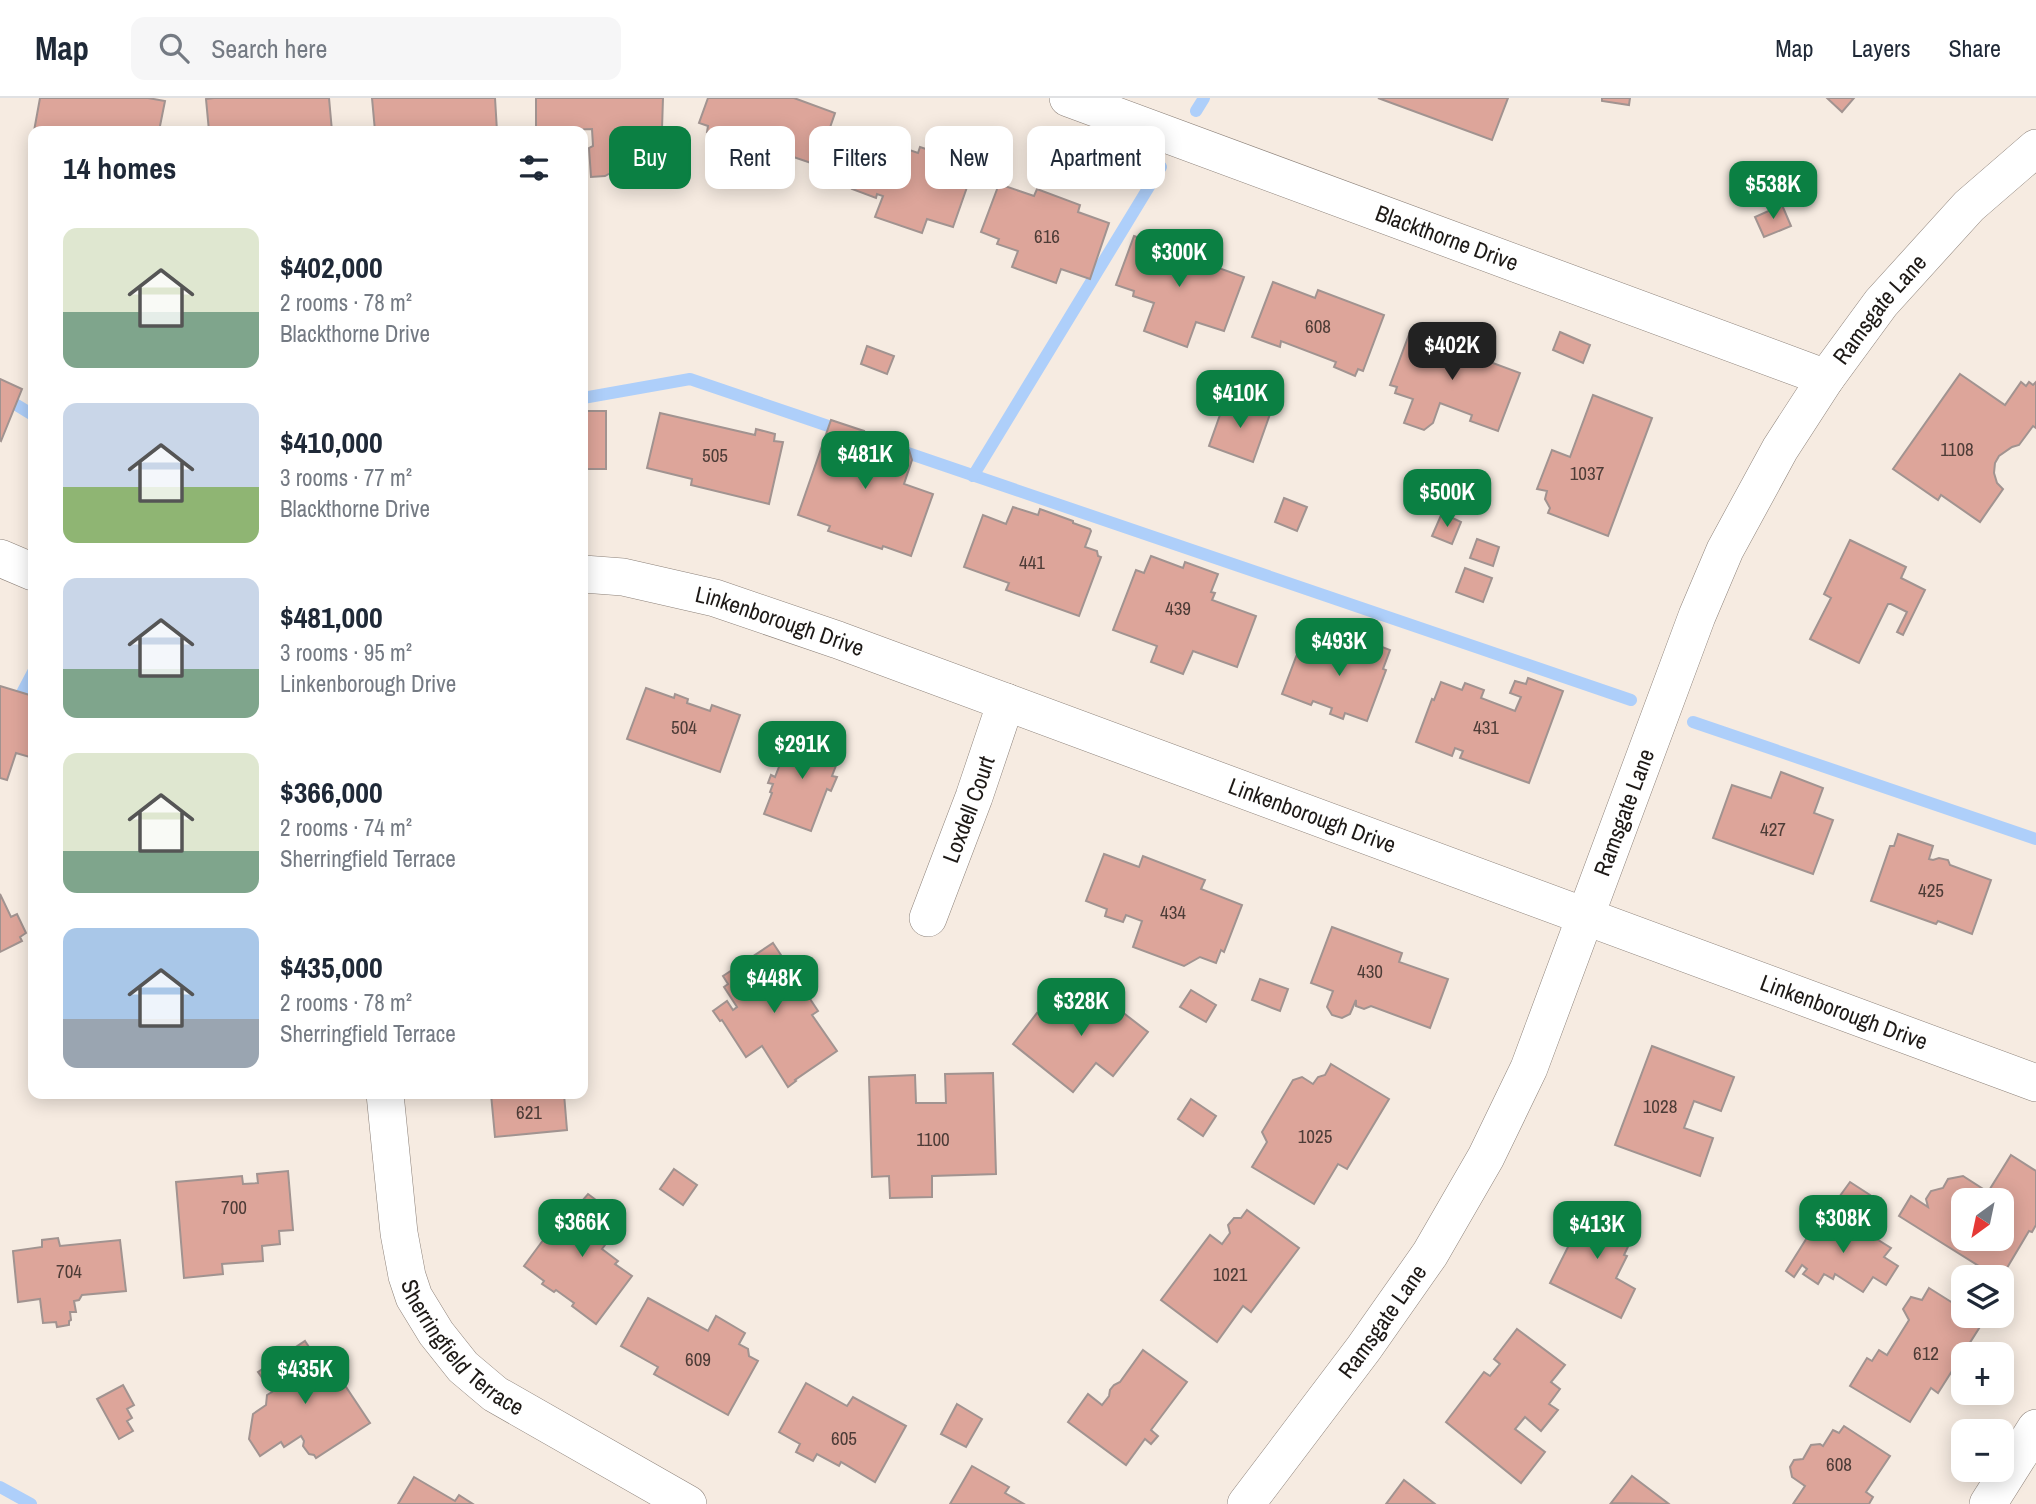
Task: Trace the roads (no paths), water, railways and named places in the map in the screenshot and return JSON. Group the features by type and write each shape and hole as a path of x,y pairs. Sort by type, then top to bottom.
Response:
{"street":[{"name":"Blackthorne Drive","path":"1068,98 1826,378"},
{"name":"Ramsgate Lane","path":"1245,1504 1364,1348 1430,1254 1486,1157 1529,1068 1697,616 1725,550 1780,449 1826,378 1881,303 1969,206 2036,148"},
{"path":"0,558 28,570"},
{"name":"Linkenborough Drive","path":"588,574 624,577 715,598 838,640 2036,1083"},
{"name":"Loxdell Court","path":"929,918 1006,702"},
{"name":"Sherringfield Terrace","path":"386,1099 399,1233 407,1276 414,1297 436,1333 463,1367 495,1394 688,1504"},
{"path":"1988,1504 2036,1428"}],"waterway":[{"path":"1196,111 1204,98"},
{"path":"973,476 1148,189"},
{"path":"588,397 690,379 843,431"},
{"path":"0,395 28,412"},
{"path":"896,449 1631,700"},
{"path":"0,735 28,682"},
{"path":"1693,722 2036,839"},
{"path":"0,1487 31,1504"}]}
